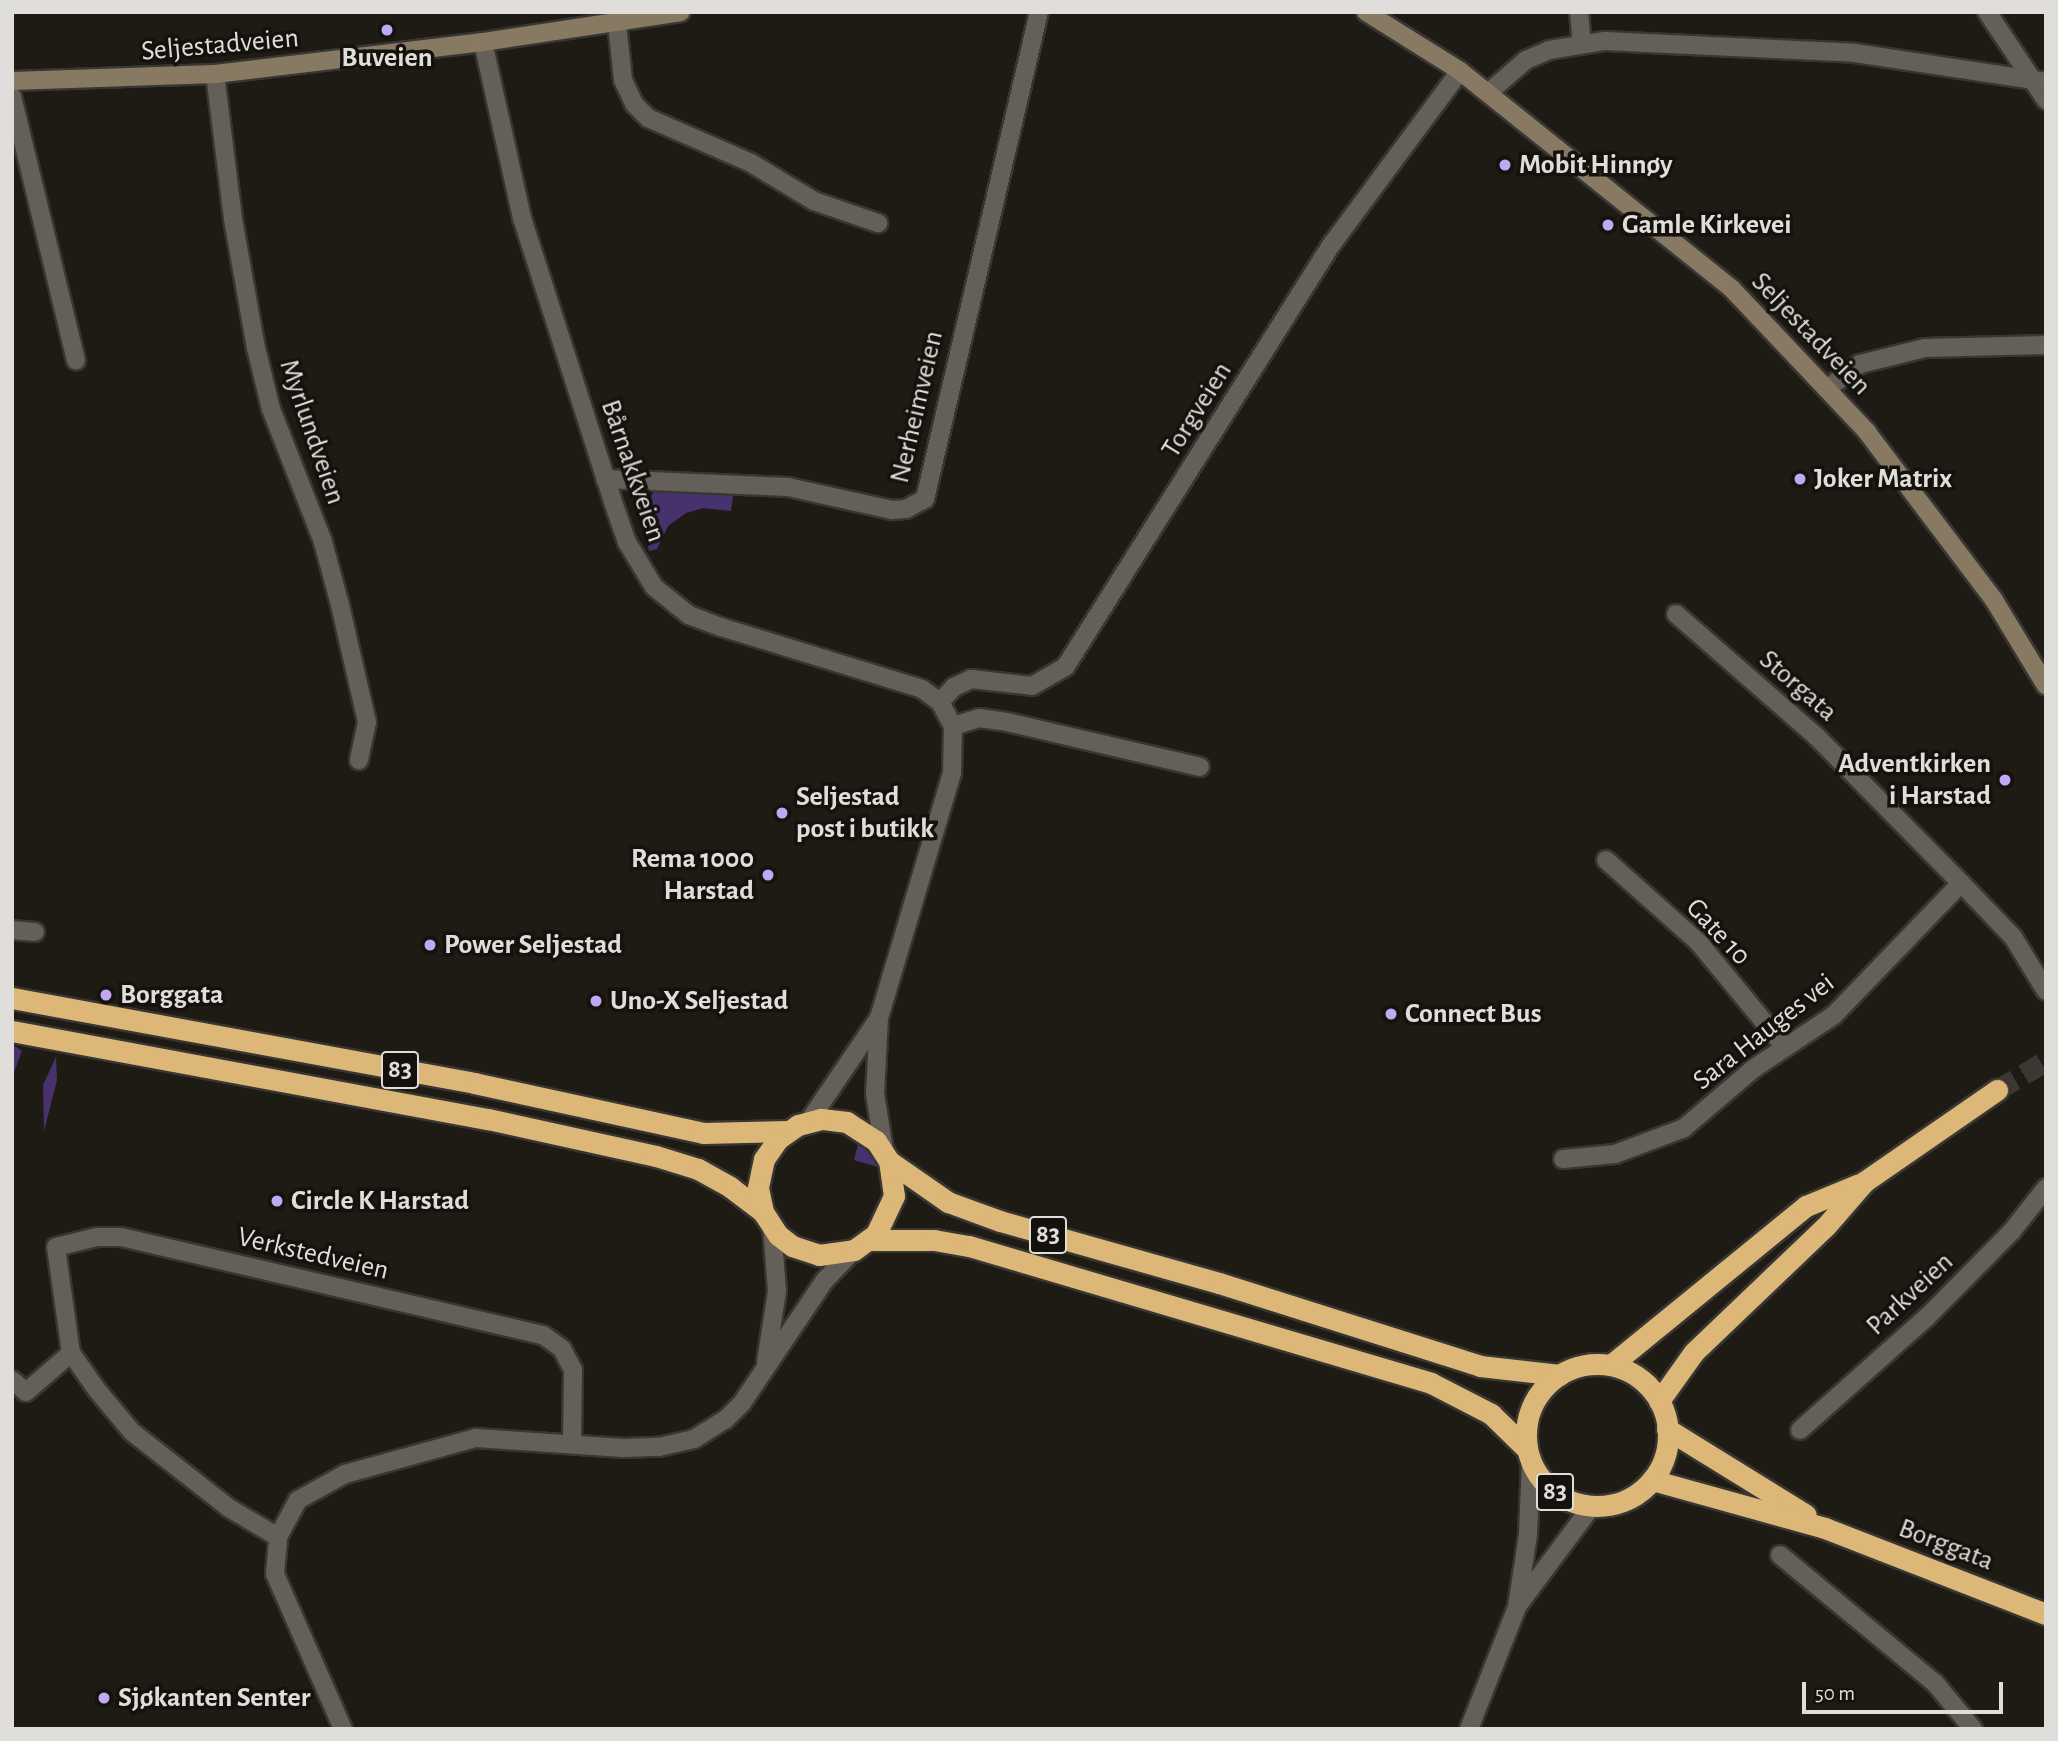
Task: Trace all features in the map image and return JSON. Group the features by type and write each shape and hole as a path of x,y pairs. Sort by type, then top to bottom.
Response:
{"highway":[{"name":"83","path":"12,998 474,1083 703,1133 788,1131"},
{"name":"83","path":"12,1031 623,1148 698,1169 767,1220 804,1252 830,1255 862,1245 934,1240 969,1246 1430,1383 1492,1414 1562,1497 1592,1506 1625,1500 1652,1480 1665,1456 1667,1429 1659,1401 1639,1377 1611,1365 1575,1367 1559,1375 1531,1407 1529,1456"},
{"path":"1611,1365 1806,1206 1864,1182 1997,1090"},
{"name":"83","path":"767,1220 758,1188 761,1168 770,1148 788,1131 809,1121 847,1122 866,1132 887,1155 948,1202 1000,1221 1219,1283 1480,1366 1559,1375"},
{"path":"862,1245 892,1206 895,1184 887,1155"},
{"path":"1659,1401 1694,1352 1826,1226 1864,1182"},
{"name":"Borggata","path":"1667,1429 1825,1528"},
{"name":"Borggata","path":"1652,1480 1825,1528 2046,1614"}],"street":[{"name":"Seljestadveien","path":"12,81 215,74 483,42 591,20 617,23 681,12"},
{"name":"Nerheimveien","path":"605,479 788,487 892,510 906,509 925,499 1039,12"},
{"name":"Seljestadveien","path":"1366,12 1460,71 1732,289 1828,388 1994,600 2046,686"},
{"path":"1578,12 1581,44"},
{"path":"1987,12 2038,81 2046,100"},
{"path":"617,23 623,80 634,104 648,118 751,163 814,201 878,223"},
{"name":"Bårnakkveien","path":"483,42 522,218 605,479 641,569 670,602 721,627 897,679 940,702"},
{"path":"1488,93 1526,60 1581,44 1726,45 1855,52 2038,81"},
{"name":"Torgveien","path":"940,702 954,687 971,679 1032,686 1066,666 1332,244 1460,71"},
{"name":"Myrlundveien","path":"215,74 233,219 256,348 271,409 323,542 340,605 367,722 366,743 359,760"},
{"path":"12,96 76,360"},
{"path":"1828,388 1860,364 1925,348 2046,345"},
{"name":"Storgata","path":"1676,614 1816,736 1961,883 2013,936 2046,990"},
{"path":"887,1155 875,1094 879,1018 952,773 953,726 940,702"},
{"path":"953,726 979,718 1007,722 1200,767"},
{"name":"Gate 10","path":"1606,860 1699,943 1784,1046"},
{"name":"Sara Hauges vei","path":"1563,1159 1615,1154 1684,1128 1784,1046 1834,1015 1961,883"},
{"path":"12,930 35,932"},
{"path":"809,1121 879,1018"},
{"name":"Parkveien","path":"1800,1430 1927,1317 2012,1231 2046,1188"},
{"path":"766,1362 777,1291 767,1220"},
{"name":"Verkstedveien","path":"278,1537 229,1508 132,1432 71,1353 56,1247 97,1237 145,1241 543,1335 562,1349 573,1370 572,1443"},
{"path":"343,1729 275,1574 278,1537 298,1500 312,1489 398,1459 476,1438 659,1447 694,1439 725,1420 742,1403 766,1362 825,1280 862,1245"},
{"path":"12,1380 26,1392 71,1353"},
{"path":"1469,1729 1517,1607 1528,1534 1529,1456"},
{"path":"1517,1607 1592,1506"},
{"path":"1780,1555 1935,1684 1973,1729"}],"shaded area":[{"path":"664,488 733,496 731,511 703,508 686,513 668,526 657,549 649,551 640,513 653,493"},
{"path":"12,1044 22,1051 13,1075 12,1074"},
{"path":"56,1057 57,1080 44,1131 43,1085"},
{"path":"862,1129 888,1170 854,1160"}],"tunnel":[{"path":"1997,1090 2046,1061"}],"place":[{"name":"Buveien","path":"387,30"},
{"name":"Mobit Hinnøy","path":"1505,165"},
{"name":"Gamle Kirkevei","path":"1608,225"},
{"name":"Joker Matrix","path":"1800,479"},
{"name":"Adventkirken i Harstad","path":"2005,780"},
{"name":"Seljestad post i butikk","path":"782,813"},
{"name":"Rema 1000 Harstad","path":"768,875"},
{"name":"Power Seljestad","path":"430,945"},
{"name":"Borggata","path":"106,995"},
{"name":"Uno-X Seljestad","path":"596,1001"},
{"name":"Connect Bus","path":"1391,1014"},
{"name":"Circle K Harstad","path":"277,1201"},
{"name":"Sjøkanten Senter","path":"104,1698"}]}
